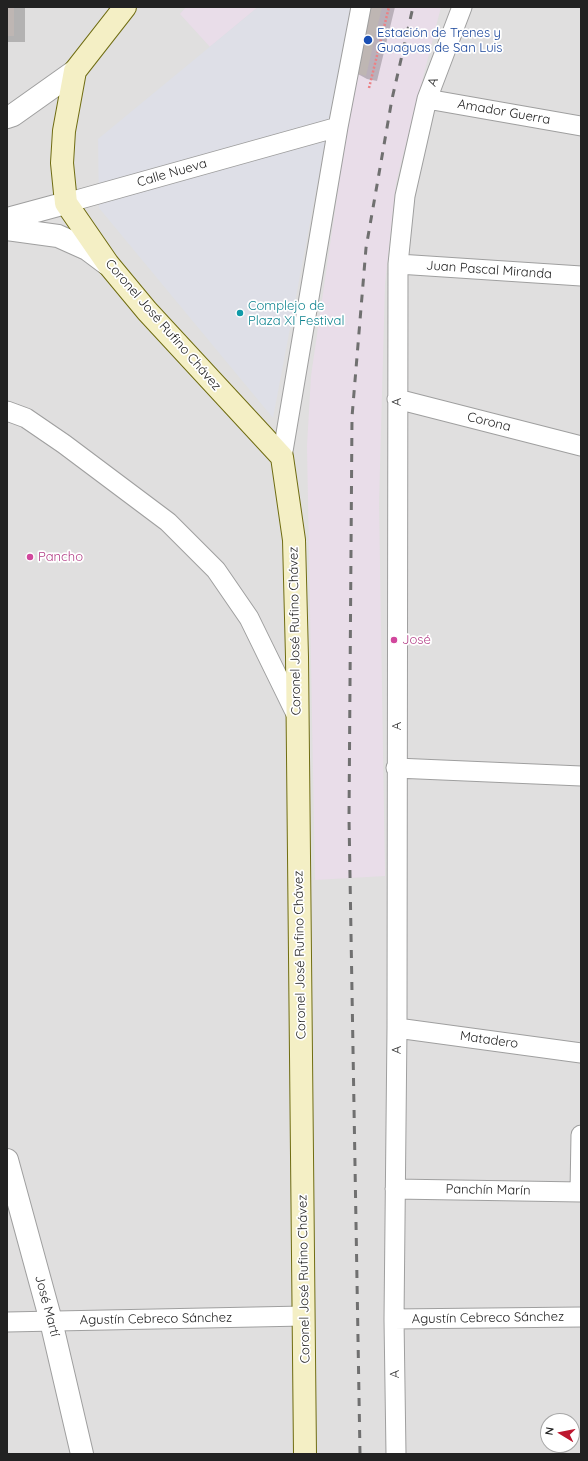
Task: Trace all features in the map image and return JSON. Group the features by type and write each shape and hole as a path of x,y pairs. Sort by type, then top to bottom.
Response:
{"main road":[{"name":"Coronel José Rufino Chávez","path":"125,7 75,71 64,131 62,163 66,203 108,264 147,311 282,457 294,540 305,1454"}],"street":[{"name":"Coronel José Rufino Chávez","path":"282,457 338,127 361,7"},
{"name":"A","path":"396,1454 394,1319 397,1028 396,768 398,264 405,196 427,99 462,7"},
{"path":"7,117 13,115 75,71"},
{"name":"Amador Guerra","path":"427,99 581,126"},
{"name":"Calle Nueva","path":"7,219 338,127"},
{"path":"7,229 58,236 87,249 108,264"},
{"name":"Juan Pascal Miranda","path":"398,264 581,276"},
{"name":"Corona","path":"397,399 581,446"},
{"path":"7,411 26,418 64,444 168,522 216,570 250,618 297,716"},
{"path":"396,768 581,776"},
{"name":"Matadero","path":"397,1028 581,1053"},
{"path":"580,1192 581,1135"},
{"name":"José Martí","path":"7,1160 51,1321 82,1454"},
{"name":"Panchín Marín","path":"395,1189 580,1192"},
{"name":"Agustín Cebreco Sánchez","path":"7,1322 304,1316"},
{"name":"Agustín Cebreco Sánchez","path":"394,1319 581,1317"}],"path":[{"path":"369,88 389,7"}],"shaded area":[{"path":"7,7 581,7 581,1454 7,1454"},
{"path":"186,7 258,7 210,47 180,14"},
{"name":"Complejo de Plaza XI Festival","path":"258,7 351,7 273,418 99,208 98,139"},
{"path":"367,7 441,7 396,183 385,284 379,503 385,876 315,880 307,446 311,376 355,73"}],"building":[{"path":"7,7 14,7 14,36 7,36"},
{"name":"Estación de Trenes y Guaguas de San Luis","path":"370,7 382,7 366,76 355,73"}],"railway":[{"path":"360,1454 349,818 352,417 366,248 392,99 413,7"}],"place":[{"name":"Estación de Trenes y Guaguas de San Luis","path":"368,40"},
{"name":"Complejo de Plaza XI Festival","path":"240,313"},
{"name":"Pancho","path":"30,557"},
{"name":"José","path":"394,640"}]}
